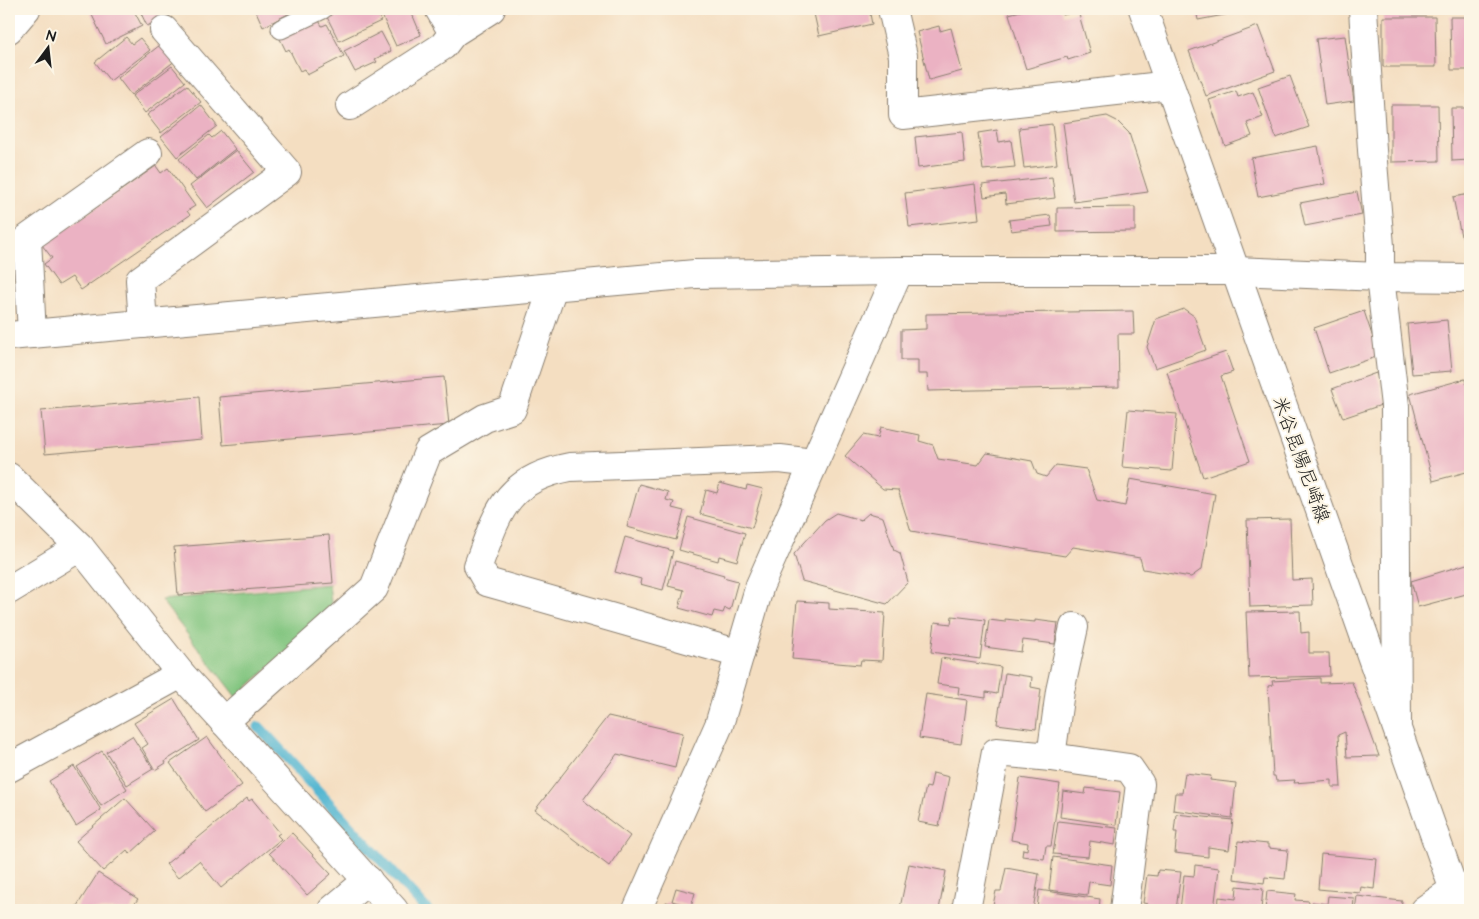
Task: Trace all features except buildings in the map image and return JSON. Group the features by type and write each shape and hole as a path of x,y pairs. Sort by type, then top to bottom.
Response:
{"street":[{"path":"9,29 26,9"},
{"path":"439,9 454,33"},
{"path":"350,106 443,46 454,33 491,9"},
{"path":"892,9 902,56 903,115 1170,85"},
{"name":"米谷昆陽尼崎線","path":"1143,9 1397,725 1462,895"},
{"path":"1364,9 1372,150 1380,246 1380,277 1395,406 1397,725"},
{"path":"143,324 140,280 287,172 164,30"},
{"path":"148,153 27,239 20,335 695,274 899,271 1235,271 1380,277 1470,278"},
{"path":"637,910 719,725 760,586 899,271"},
{"path":"224,722 374,588 428,452 485,418 512,409 553,287"},
{"path":"740,654 487,582 478,566 495,519 508,499 526,483 541,475 564,468 780,459 813,463"},
{"path":"9,477 80,547 181,674 394,910"},
{"path":"9,590 80,547"},
{"path":"1051,757 1060,692 1074,627"},
{"path":"9,768 181,674"},
{"path":"966,910 996,752 1051,757 1129,768 1140,784 1124,910"},
{"path":"332,910 368,880"},
{"path":"1424,910 1462,895"}],"lane":[{"path":"282,29 323,9"}],"green space":[{"path":"329,584 332,611 236,697 161,600"}],"waterway":[{"path":"259,727 427,910"}]}
